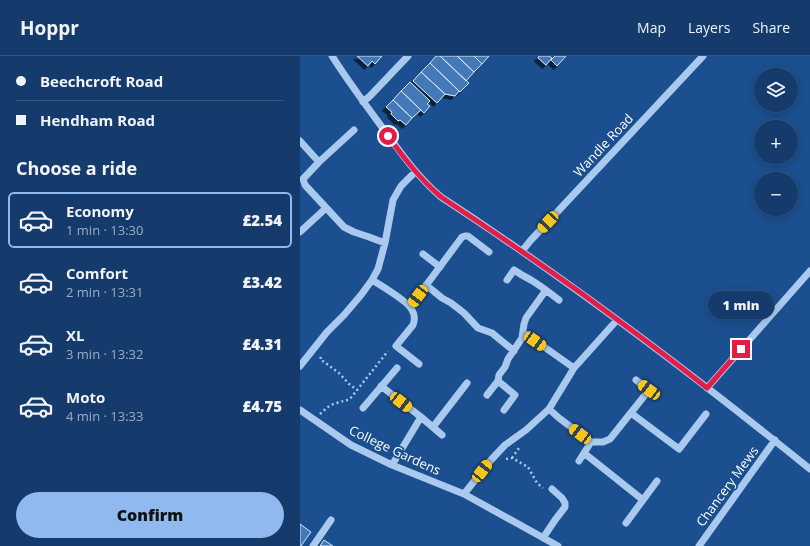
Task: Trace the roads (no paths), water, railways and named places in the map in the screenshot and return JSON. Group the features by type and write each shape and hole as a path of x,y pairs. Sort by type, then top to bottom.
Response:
{"street":[{"path":"332,56 363,102 415,172 428,186 441,197 522,252 677,364 810,468"},
{"path":"363,102 408,56"},
{"name":"Wandle Road","path":"522,252 531,240 703,56"},
{"path":"354,130 301,179 344,227 385,244"},
{"path":"300,141 319,162"},
{"path":"300,366 326,332 344,315 372,280 378,269 385,244 393,200 401,186 415,172"},
{"path":"300,232 326,208"},
{"path":"410,307 462,237 468,236 489,252"},
{"path":"423,254 440,267"},
{"path":"507,280 514,270 559,300"},
{"path":"707,388 810,271"},
{"path":"372,280 385,287 412,309 414,317 413,325 396,346 419,364"},
{"path":"426,285 464,313 478,328 492,333 514,351"},
{"path":"487,395 498,381 499,375 505,368 508,359 522,338 526,318 546,290"},
{"path":"464,494 491,460 505,446 526,430 549,409 574,368 617,320"},
{"path":"523,332 574,368"},
{"path":"363,408 397,368"},
{"path":"549,409 591,442 603,442 610,439 649,390 636,380"},
{"path":"498,381 515,395 504,410"},
{"path":"433,427 467,383"},
{"path":"381,386 442,435"},
{"name":"College Gardens","path":"300,410 351,446 392,465 464,494 558,546"},
{"path":"631,413 679,449 706,414"},
{"path":"392,465 421,417"},
{"name":"Chancery Mews","path":"699,546 775,440"},
{"path":"579,461 591,442"},
{"path":"584,453 643,500"},
{"path":"626,523 657,481"},
{"path":"543,538 565,507 565,503 562,498 552,489"},
{"path":"313,546 331,520"}]}
